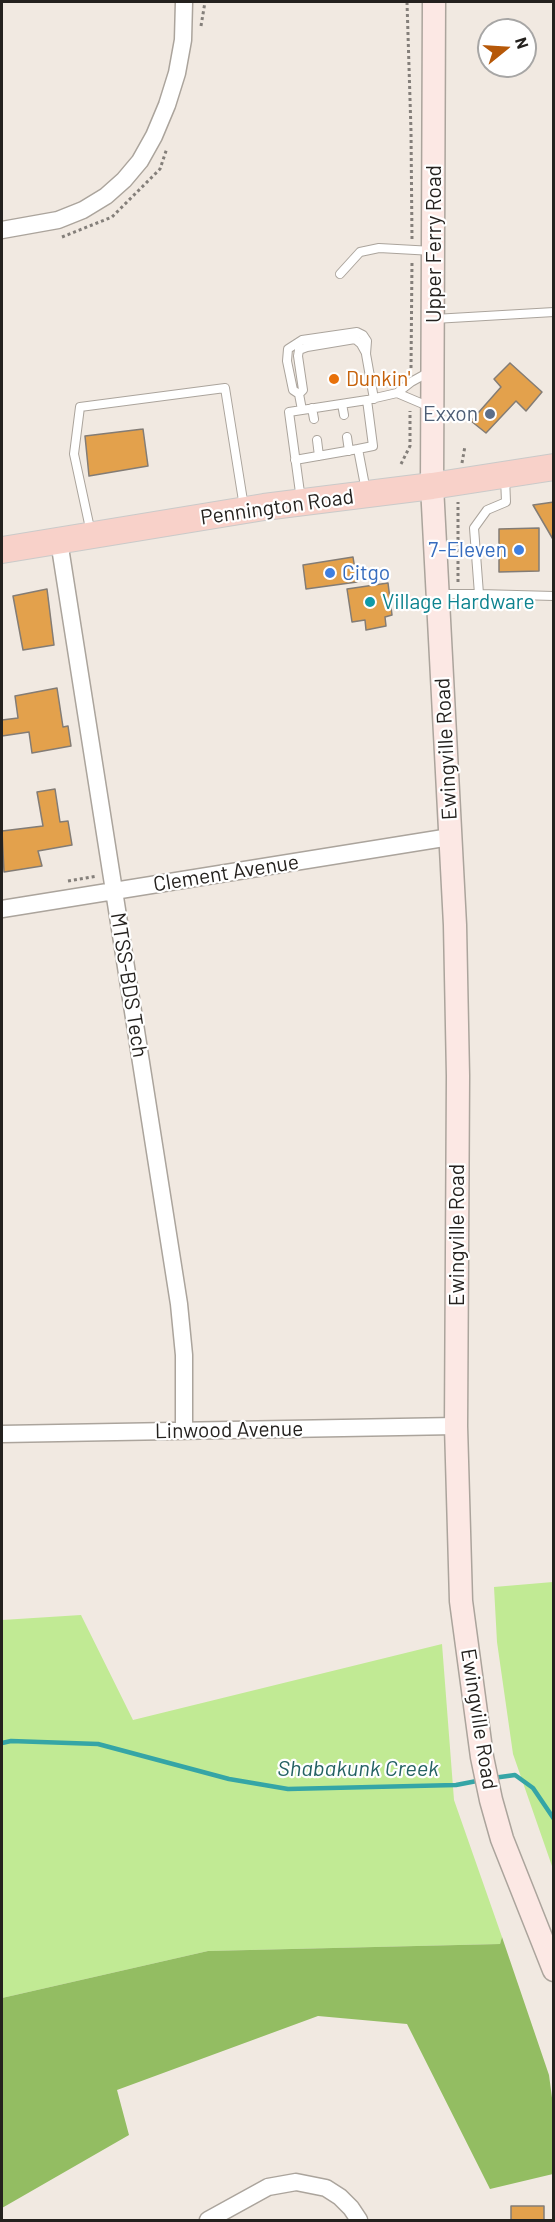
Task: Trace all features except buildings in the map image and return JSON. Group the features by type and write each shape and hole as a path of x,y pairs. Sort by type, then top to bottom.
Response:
{"main road":[{"name":"Upper Ferry Road","path":"432,486 434,319 423,250 434,2"},
{"name":"Pennington Road","path":"2,550 245,510 432,486 554,467"},
{"name":"Ewingville Road","path":"432,486 455,925 458,1076 456,1426 461,1601 482,1757 491,1800 502,1839 554,1970"}],"street":[{"path":"2,230 58,220 83,210 106,196 140,161 168,105 177,73 183,40 184,2"},
{"name":"MTSS-BDS Tech","path":"59,541 179,1304 183,1355 184,1430"},
{"name":"Clement Avenue","path":"2,909 450,837"},
{"name":"Linwood Avenue","path":"2,1434 456,1426"},
{"path":"208,2220 268,2187 296,2182 311,2184 333,2193 351,2208 359,2220"}],"lane":[{"path":"340,274 360,252 379,248 423,250"},
{"path":"434,319 554,312"},
{"path":"295,460 373,446 366,354 361,344 355,339 299,350 303,390 299,394 302,410"},
{"path":"301,503 289,412 370,400 397,393 433,370"},
{"path":"91,535 74,454 80,406 225,388 245,510"},
{"path":"397,393 433,409"},
{"path":"342,404 344,415"},
{"path":"312,408 314,419"},
{"path":"347,436 354,450 367,494"},
{"path":"317,440 319,456"},
{"path":"479,594 474,528 487,510 506,502 504,474"},
{"path":"438,594 554,596"}],"path":[{"path":"407,2 411,131 423,250 411,382"},
{"path":"400,464 410,446 411,399"}],"green space":[{"path":"553,1582 553,1869 513,1754 497,1642 494,1587"},
{"path":"81,1615 133,1720 442,1644 454,1800 502,1937 500,1944 208,1951 2,1998 2,1620"},
{"path":"502,1937 549,2075 554,2113 553,2174 490,2189 407,2024 318,2016 117,2090 129,2135 2,2208 2,1998 208,1951 500,1944"}],"waterway":[{"name":"Shabakunk Creek","path":"2,1743 11,1741 98,1744 229,1779 288,1789 456,1785 482,1780"},
{"name":"Shabakunk Creek","path":"493,1778 515,1775 533,1788 554,1819"}],"place":[{"name":"Dunkin'","path":"334,379"},
{"name":"Exxon","path":"490,414"},
{"name":"7-Eleven","path":"519,550"},
{"name":"Citgo","path":"330,573"},
{"name":"Village Hardware","path":"370,602"}]}
